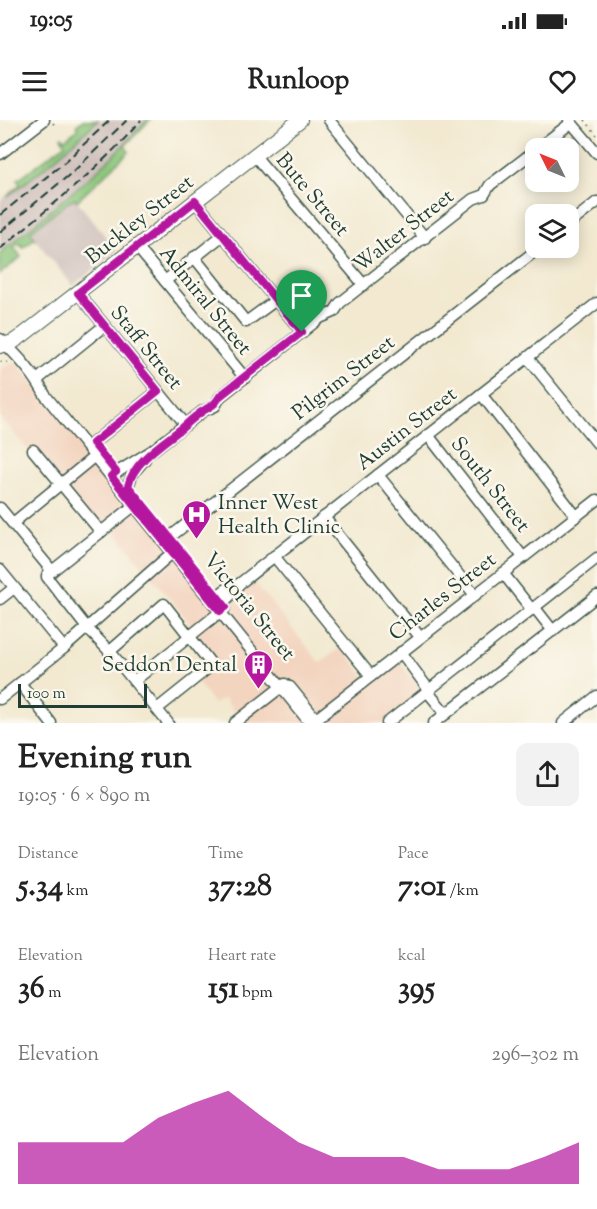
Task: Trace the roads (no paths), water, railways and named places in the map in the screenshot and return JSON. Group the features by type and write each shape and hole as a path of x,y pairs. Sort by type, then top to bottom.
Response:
{"main road":[{"name":"Buckley Street","path":"2,343 21,337 300,120"}],"street":[{"path":"0,154 44,120"},
{"path":"329,120 425,238"},
{"path":"570,121 597,153"},
{"name":"Walter Street","path":"550,138 570,121"},
{"name":"Bute Street","path":"255,156 364,285"},
{"name":"Walter Street","path":"114,474 153,450 203,411 215,406 220,396 320,318 334,312 340,303 473,200 484,195 490,185 525,158"},
{"path":"195,201 302,332"},
{"path":"579,216 597,202"},
{"path":"165,281 223,235"},
{"name":"Admiral Street","path":"137,247 244,378"},
{"path":"194,257 246,322 276,300"},
{"name":"Pilgrim Street","path":"170,537 526,258"},
{"name":"Staff Street","path":"78,293 186,425"},
{"name":"Austin Street","path":"134,681 190,636 238,584 597,303"},
{"path":"37,380 104,326"},
{"name":"Victoria Street","path":"2,343 15,353 37,380 50,391 93,443 135,505 220,604"},
{"path":"528,358 597,443"},
{"name":"Victoria Street","path":"37,380 45,395 95,456 128,486 170,537 312,722"},
{"path":"93,443 158,391"},
{"path":"481,394 576,516"},
{"name":"South Street","path":"429,435 524,557"},
{"path":"33,450 101,532"},
{"name":"Walter Street","path":"128,486 134,471 153,450"},
{"path":"95,456 61,484 4,516 50,575 87,628 168,723"},
{"path":"378,475 475,595"},
{"name":"Charles Street","path":"312,722 597,500"},
{"path":"50,575 135,505"},
{"path":"324,517 420,637"},
{"path":"0,699 64,648 173,552"},
{"path":"274,556 371,676"},
{"path":"387,723 597,558"},
{"path":"0,570 64,648"},
{"path":"503,573 553,631"},
{"path":"0,599 14,588"},
{"path":"434,723 597,596"},
{"path":"109,652 164,604 212,665 157,709"},
{"path":"401,652 446,714"},
{"path":"20,683 51,723"},
{"path":"235,723 284,685"},
{"path":"563,723 597,696"}],"railway":[{"path":"0,215 66,161 110,120"},
{"path":"0,232 74,171 127,120"},
{"path":"0,249 109,155 141,120"}],"place":[{"name":"Inner West Health Clinic","path":"197,540"},
{"name":"Seddon Dental","path":"258,690"}]}
